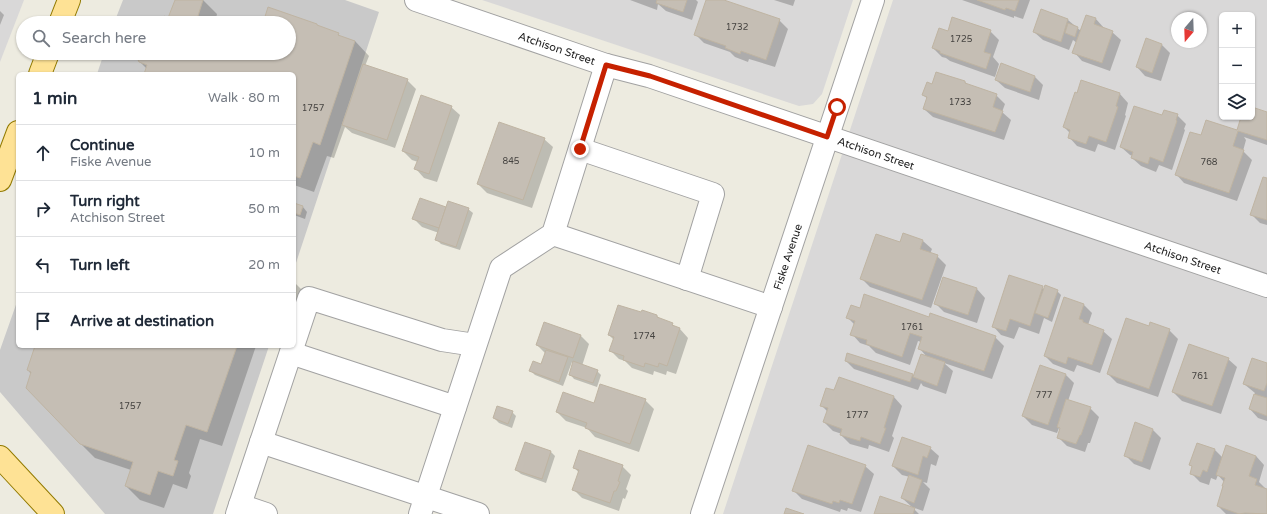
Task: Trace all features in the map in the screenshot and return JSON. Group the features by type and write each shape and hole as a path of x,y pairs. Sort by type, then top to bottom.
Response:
{"main road":[{"path":"63,16 69,0"},
{"path":"41,72 45,60"},
{"path":"0,180 16,137"},
{"path":"0,457 53,514"}],"street":[{"name":"Atchison Street","path":"416,0 606,65 650,76 1267,286"},
{"name":"Fiske Avenue","path":"702,514 873,0"},
{"path":"422,505 501,268 553,234 606,65"},
{"path":"580,149 713,194 687,279"},
{"path":"553,234 771,307"},
{"path":"296,338 309,298 442,340 476,345"},
{"path":"266,514 238,510 293,348"},
{"path":"296,348 455,407"},
{"path":"261,442 422,505 478,514"}],"shaded area":[{"path":"0,0 24,0 18,16 16,16 16,21 0,62"},
{"path":"123,0 345,0 379,12 296,263 296,72 98,72 102,60 296,60 296,16 117,16"},
{"path":"482,0 853,0 822,94 813,104 799,106"},
{"path":"893,0 1267,0 1267,514 723,514"},
{"path":"16,305 16,348 268,348 213,514 105,514 0,392 0,350"}],"building":[{"path":"175,0 203,0 198,16 169,16"},
{"path":"657,0 687,0 683,12 656,3"},
{"path":"706,0 724,0 780,19 766,60 741,51 740,54 725,48 726,46 694,35"},
{"path":"977,0 1019,0 1015,11 1006,8 1005,10"},
{"path":"268,7 294,16 265,16"},
{"path":"1041,9 1068,19 1061,42 1033,32"},
{"path":"1086,15 1096,18 1094,24 1113,31 1102,63 1072,53"},
{"path":"296,17 339,33 338,35 355,41 320,145 313,142 300,178 296,177 296,72 145,72 147,65 139,62 138,60 296,60"},
{"path":"952,17 991,30 984,52 991,54 986,69 940,53 940,51 932,48 939,28 948,31"},
{"path":"1068,23 1078,27 1075,37 1065,33"},
{"path":"1146,38 1162,44 1152,73 1136,67"},
{"path":"1001,63 1035,76 1030,92 995,80"},
{"path":"363,64 408,79 387,140 342,125"},
{"path":"936,72 965,81 965,83 997,94 993,107 1003,111 995,132 923,109 927,97 922,95 927,82 932,84"},
{"path":"1081,80 1120,93 1116,106 1118,107 1106,142 1089,136 1086,144 1068,138 1070,130 1063,127 1075,92 1077,93"},
{"path":"421,95 452,106 429,174 414,169 419,157 402,151"},
{"path":"1134,106 1162,115 1164,110 1178,114 1163,162 1150,157 1148,164 1131,158 1133,152 1120,147"},
{"path":"1255,108 1267,112 1267,140 1238,131 1233,146 1244,150 1229,193 1175,175 1190,132 1201,135 1206,120 1237,130 1240,120 1255,120"},
{"path":"499,122 545,138 523,200 477,184"},
{"path":"1263,177 1267,178 1267,220 1250,215"},
{"path":"420,198 446,207 439,228 412,219"},
{"path":"448,201 469,208 456,247 435,240"},
{"path":"296,204 303,206 300,215 296,214"},
{"path":"903,233 923,240 920,249 938,255 922,300 860,279 876,234 900,242"},
{"path":"1009,275 1043,286 1030,326 1010,319 1006,331 992,327"},
{"path":"943,277 977,288 968,315 934,304"},
{"path":"1045,285 1058,290 1048,318 1035,313"},
{"path":"864,294 929,317 930,313 996,336 984,371 918,349 922,337 910,333 902,357 866,344 867,340 850,335 855,321 846,318 851,305 860,308"},
{"path":"1064,297 1084,304 1079,319 1104,330 1092,365 1068,357 1066,364 1044,356"},
{"path":"618,305 657,315 657,317 673,323 672,325 680,328 667,366 659,363 658,367 645,363 644,367 623,360 624,356 609,351 614,337 608,335"},
{"path":"1126,318 1149,326 1150,322 1170,329 1149,389 1107,374"},
{"path":"544,322 581,335 573,358 536,345"},
{"path":"1189,344 1229,358 1212,406 1172,392"},
{"path":"34,348 236,348 207,432 186,425 174,460 178,461 173,476 158,471 150,495 125,486 133,462 80,444 26,388 31,372 27,370"},
{"path":"546,350 568,357 559,382 529,371 533,361 541,364"},
{"path":"847,353 913,374 910,382 845,361"},
{"path":"921,354 945,362 937,386 913,377"},
{"path":"1252,358 1267,363 1267,383 1264,391 1243,384"},
{"path":"573,361 598,370 593,383 569,375"},
{"path":"1040,365 1066,374 1048,425 1022,416"},
{"path":"839,377 894,396 884,428 886,428 880,444 861,437 860,441 840,435 842,429 823,422 828,408 820,406 826,388 834,390"},
{"path":"600,384 646,399 630,444 585,428 587,423 556,412 563,392 594,403"},
{"path":"1254,394 1267,398 1267,416 1249,409"},
{"path":"1066,399 1091,407 1081,435 1076,444 1057,438 1060,428 1057,427"},
{"path":"497,406 513,411 508,424 493,418"},
{"path":"1135,422 1153,429 1142,462 1124,456"},
{"path":"902,437 931,447 927,458 923,456 918,475 892,466"},
{"path":"525,442 551,451 542,479 515,470"},
{"path":"1197,443 1215,449 1207,472 1203,470 1200,477 1190,474 1192,466 1189,465"},
{"path":"808,445 866,465 852,504 840,500 839,503 833,501 832,504 792,491"},
{"path":"1226,445 1256,456 1249,476 1257,479 1255,485 1267,489 1267,514 1239,514 1217,506 1225,478 1216,475"},
{"path":"579,450 623,465 618,481 620,482 616,491 614,491 610,503 572,490 579,470 573,468"},
{"path":"909,475 922,480 914,503 901,498"},
{"path":"880,496 915,508 913,514 874,514"},
{"path":"786,508 804,514 784,514"}],"route":[{"path":"580,149 606,65 650,76 827,137 837,107"}]}
